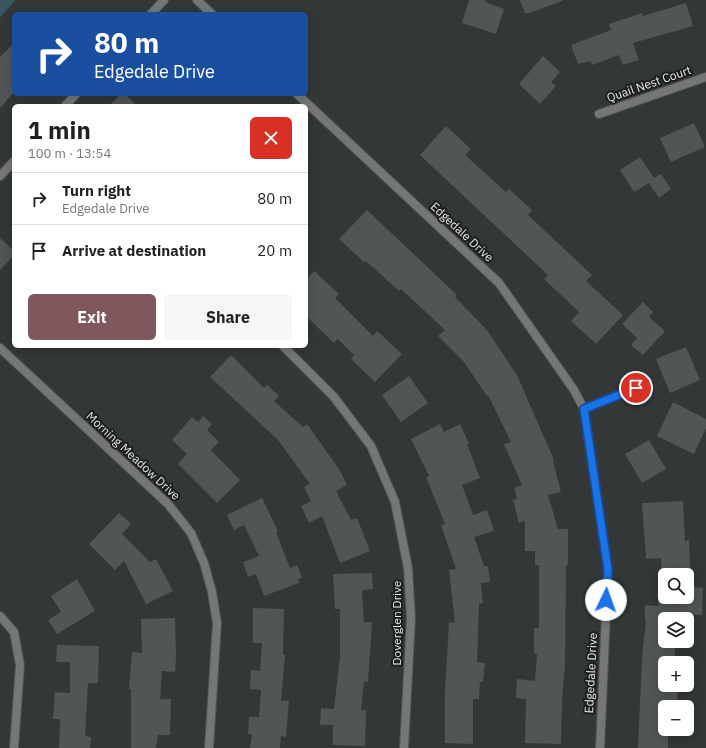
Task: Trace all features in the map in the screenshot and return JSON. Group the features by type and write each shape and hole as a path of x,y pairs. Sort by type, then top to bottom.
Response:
{"street":[{"path":"153,12 164,0"},
{"path":"197,0 210,12"},
{"name":"Quail Nest Court","path":"599,114 706,78"},
{"path":"67,104 74,96"},
{"name":"Edgedale Drive","path":"299,96 308,104"},
{"name":"Edgedale Drive","path":"308,104 499,283 574,390 584,409 608,570 600,748"},
{"path":"0,176 12,163"},
{"name":"Morning Meadow Drive","path":"0,348 168,504 191,533 204,563 212,592 217,622 209,748"},
{"name":"Doverglen Drive","path":"285,348 334,397 370,446 395,502 408,568 411,618 404,748"},
{"path":"584,409 636,388"},
{"path":"0,616 14,632 20,665 14,748"}],"shaded area":[{"path":"0,0 16,0 0,17"}],"building":[{"path":"469,0 486,0 485,2 504,9 496,34 462,23"},
{"path":"520,0 562,1 530,13 525,13"},
{"path":"686,3 693,26 633,43 639,60 623,65 619,55 592,65 591,61 578,64 571,45 611,30 609,24 642,13 643,16"},
{"path":"12,45 12,94 0,108 0,57"},
{"path":"543,56 560,72 551,82 556,86 540,104 519,84"},
{"path":"119,96 127,96 135,104 111,104"},
{"path":"694,123 705,147 671,162 660,138"},
{"path":"446,126 471,149 465,155 506,192 509,189 532,210 528,215 592,275 586,281 623,315 596,344 571,321 579,312 544,279 548,275 420,155"},
{"path":"640,157 654,178 661,174 671,189 659,198 649,183 634,192 620,170"},
{"path":"367,210 457,295 455,297 487,330 517,375 554,460 561,492 548,495 558,529 568,529 568,565 566,565 565,666 561,744 525,743 526,699 516,698 517,679 535,681 537,654 534,654 534,628 539,628 539,565 535,565 535,551 525,551 525,521 519,523 513,500 517,499 514,488 522,485 504,444 511,442 488,395 487,396 464,362 438,336 445,330 401,289 399,291 339,239"},
{"path":"0,238 12,249 12,257 0,270"},
{"path":"314,271 339,294 335,298 373,336 377,331 402,354 375,382 351,359 354,355 338,339 334,343 308,318 308,278"},
{"path":"643,302 653,312 649,317 665,331 643,355 631,345 637,338 622,324"},
{"path":"686,347 700,380 670,393 656,359"},
{"path":"231,355 264,388 267,385 279,396 274,401 303,427 307,424 339,469 347,485 336,491 351,520 357,518 370,551 340,563 322,516 309,523 301,506 311,501 304,487 310,484 278,440 210,377"},
{"path":"409,376 428,403 401,422 382,395"},
{"path":"673,402 706,419 706,428 694,454 657,436"},
{"path":"203,416 212,424 207,430 219,442 211,450 240,480 217,503 178,464 187,454 172,440 192,417 198,422"},
{"path":"440,424 444,432 460,424 469,443 467,444 480,478 462,485 473,515 487,510 494,531 474,537 484,566 488,566 490,582 481,583 483,603 479,604 477,662 485,663 483,682 480,682 479,699 473,699 473,744 445,743 445,693 449,622 455,623 449,570 456,569 441,525 445,524 426,477 429,476 411,439"},
{"path":"649,440 666,469 642,483 625,454"},
{"path":"262,498 278,531 276,532 290,568 297,565 302,578 298,579 299,583 264,596 256,574 248,577 243,562 259,556 244,525 234,530 227,515"},
{"path":"683,501 685,541 689,540 690,568 661,568 661,558 646,559 642,503"},
{"path":"119,513 131,524 122,534 150,562 156,559 173,591 146,604 124,561 115,570 89,544"},
{"path":"372,573 373,589 362,590 364,622 372,622 368,682 364,681 361,710 366,710 365,746 333,745 333,725 320,725 321,708 334,709 340,657 340,609 335,609 333,574"},
{"path":"77,579 95,611 57,634 48,620 61,612 51,596"},
{"path":"694,587 703,588 702,615 694,614 694,612 658,612 658,648 675,648 674,656 658,656 658,692 678,692 677,700 658,700 658,736 668,736 668,748 638,748 642,657 646,621 645,605 658,606 658,604 694,604"},
{"path":"253,608 284,609 283,655 285,655 281,701 289,701 286,737 281,736 280,748 250,748 252,734 248,734 249,717 259,717 261,690 250,689 251,670 260,671 262,643 253,643"},
{"path":"175,618 175,672 162,671 160,699 171,699 170,735 158,735 156,748 131,748 131,689 129,689 132,652 142,653 141,619"},
{"path":"57,645 99,646 98,683 88,683 85,736 91,737 90,748 59,748 60,719 53,719 55,692 70,693 70,662 56,662"}],"route":[{"path":"606,600 608,570 584,409 636,388"}]}
